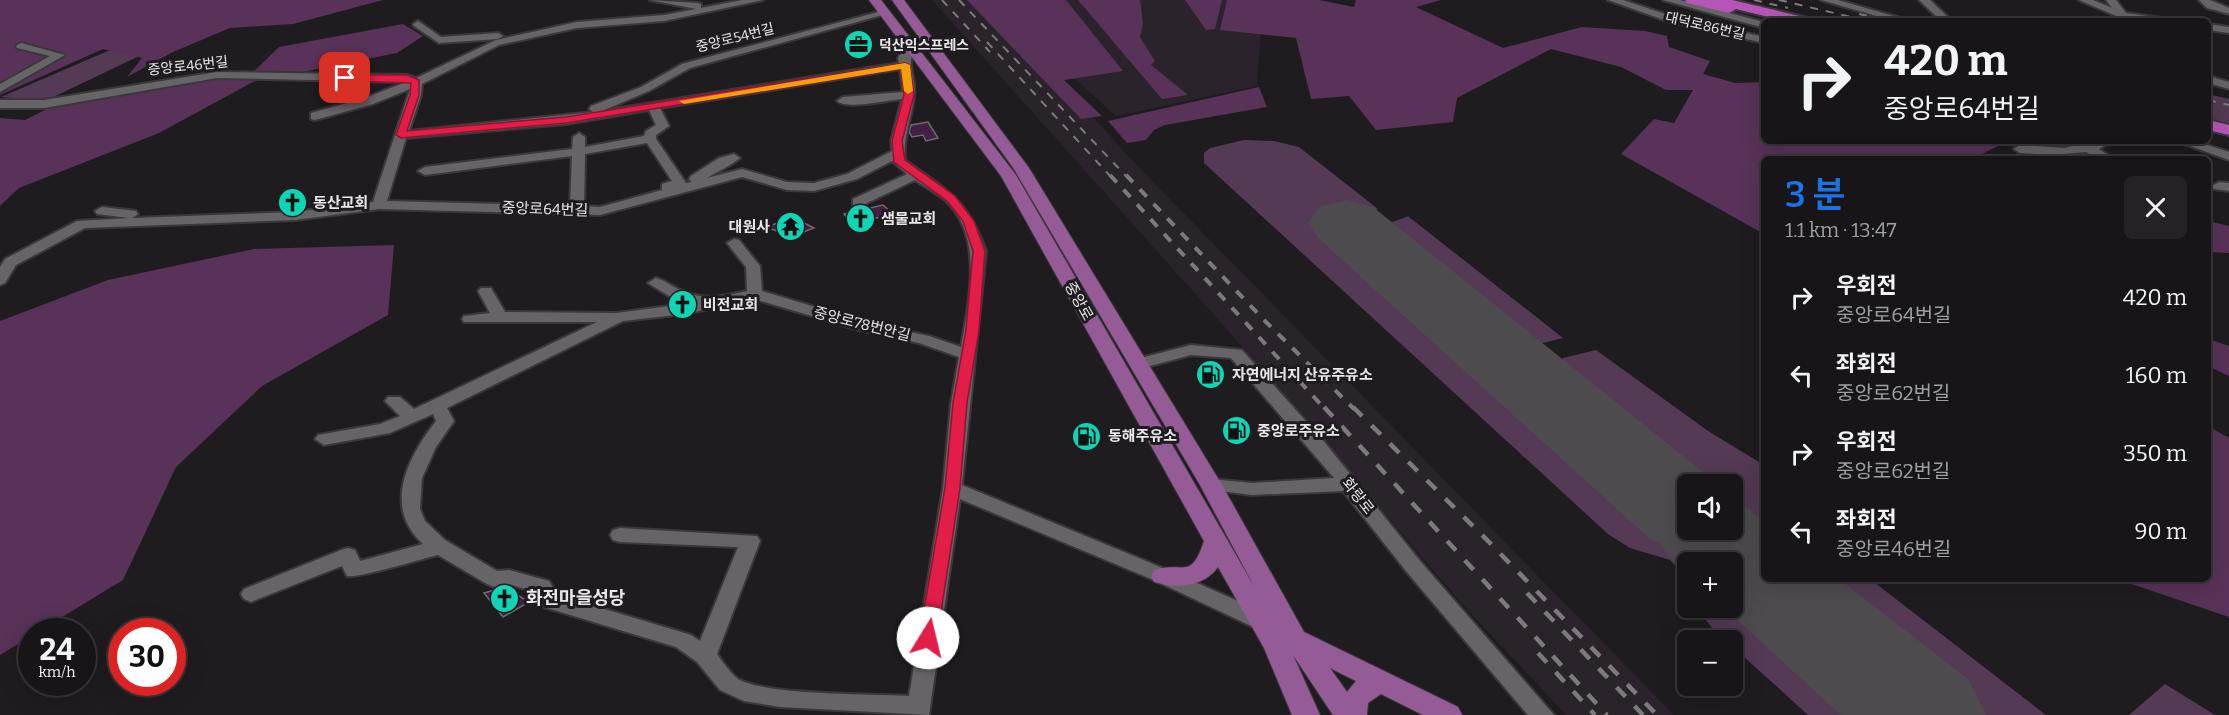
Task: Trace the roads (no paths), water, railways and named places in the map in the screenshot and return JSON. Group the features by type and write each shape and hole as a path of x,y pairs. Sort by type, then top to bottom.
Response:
{"highway":[{"path":"1692,0 1767,18"},
{"path":"1715,0 1790,18"},
{"path":"2211,119 2229,123"},
{"path":"2211,126 2229,130"}],"main road":[{"name":"중앙로","path":"885,4 907,56 1008,175 1258,620 1276,647 1306,715"},
{"name":"중앙로","path":"885,4 1021,168 1211,485 1294,637 1348,715"},
{"path":"1163,576 1183,577 1206,568 1213,558 1215,543"},
{"path":"1258,620 1448,715"},
{"path":"1353,715 1355,702 1361,692 1370,685 1383,684"}],"street":[{"path":"655,0 677,5 721,8"},
{"path":"315,116 369,101 416,82 496,43 614,20 664,18 758,0"},
{"name":"대덕로86번길","path":"1613,0 1671,19 1761,39"},
{"path":"1668,0 1761,24"},
{"path":"1826,0 1895,18"},
{"path":"1924,0 1944,18"},
{"path":"2084,0 2125,18"},
{"path":"2111,0 2125,18"},
{"path":"2204,0 2211,6 2229,11"},
{"name":"중앙로54번길","path":"566,120 645,89 686,66 885,4"},
{"path":"418,24 439,40 476,39 525,31 544,32"},
{"path":"2211,27 2229,30"},
{"path":"0,89 60,55 21,46"},
{"path":"401,135 566,120 653,106 907,56 909,95 900,123 899,162 951,199 968,221 979,251 952,488 917,710 780,698 744,692 728,684 705,656 684,641 551,601 542,586 509,577 494,579 443,547 418,527 410,506 413,472 424,447 445,421 437,406"},
{"name":"중앙로46번길","path":"0,104 44,104 169,81 217,75 407,78 416,82"},
{"path":"2211,80 2229,88"},
{"path":"380,205 415,95 416,82"},
{"path":"2211,85 2229,88"},
{"path":"843,101 870,101 882,97 909,95"},
{"path":"653,106 663,126 650,134 650,139 680,183"},
{"path":"577,209 576,152 579,137"},
{"path":"425,171 576,152 650,139"},
{"path":"2020,149 2058,153 2090,149 2100,144"},
{"path":"2191,144 2229,156"},
{"path":"2090,149 2103,156"},
{"name":"중앙로64번길","path":"0,280 10,262 82,224 295,216 337,204 600,211 742,173 801,188 821,185 870,170 898,152"},
{"path":"623,204 628,197 697,178 724,161 734,158"},
{"path":"858,202 917,174"},
{"name":"중앙로64번길","path":"102,211 174,217 178,221"},
{"path":"734,243 753,266 755,294"},
{"name":"중앙로78번안길","path":"656,283 674,293 708,300 709,303"},
{"path":"486,291 500,317"},
{"name":"중앙로78번안길","path":"470,319 619,317 755,294 865,327 923,339 968,355"},
{"name":"중앙로78번안길","path":"324,439 384,429 437,406 574,337 619,317"},
{"name":"화랑로","path":"1139,364 1191,350 1236,353 1316,443 1413,566 1542,715"},
{"path":"394,401 412,417"},
{"path":"1211,485 1252,489 1349,484"},
{"path":"952,488 1163,576 1258,620"},
{"path":"620,536 750,541 705,656"},
{"path":"251,594 348,555 354,571 392,558 443,547"}],"railway":[{"path":"942,0 990,52"},
{"path":"959,0 1127,177"},
{"path":"1754,0 1788,8"},
{"path":"1779,0 1855,18"},
{"path":"1859,14 1876,18"},
{"path":"987,42 1111,177"},
{"path":"2211,101 2229,105"},
{"path":"1110,175 1325,409"},
{"path":"1126,175 1266,322 1354,409"},
{"path":"1324,407 1607,715"},
{"path":"1353,407 1489,542 1657,715"},
{"path":"1527,593 1643,715"},
{"path":"1538,653 1595,715"}],"place":[{"name":"덕산익스프레스","path":"858,45"},
{"name":"동산교회","path":"292,203"},
{"name":"샘물교회","path":"860,219"},
{"name":"대원사","path":"791,227"},
{"name":"비전교회","path":"682,305"},
{"name":"자연에너지 산유주유소","path":"1211,375"},
{"name":"중앙로주유소","path":"1236,431"},
{"name":"동해주유소","path":"1087,436"},
{"name":"화전마을성당","path":"505,598"}]}
